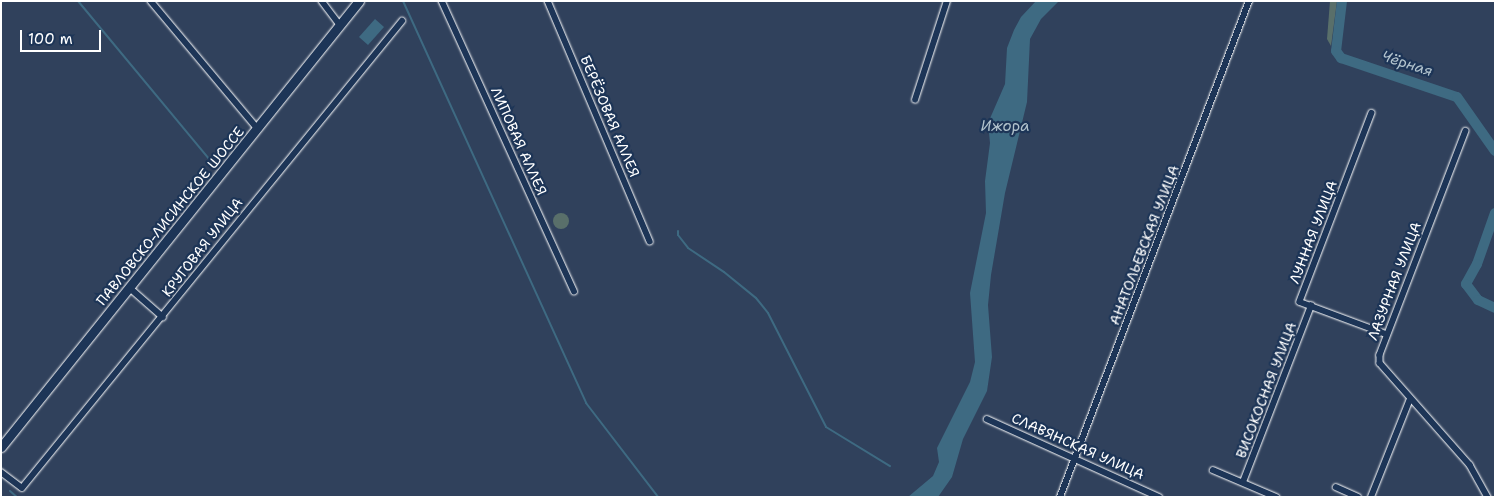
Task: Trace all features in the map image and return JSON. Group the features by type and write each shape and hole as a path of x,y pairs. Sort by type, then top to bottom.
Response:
{"main road":[{"name":"ПАВЛОВСКО-ЛИСИНСКОЕ ШОССЕ","path":"1,447 359,1"}],"street":[{"path":"151,1 258,129"},
{"path":"322,1 340,25"},
{"name":"ЛИПОВАЯ АЛЛЕЯ","path":"442,1 574,291"},
{"name":"БЕРЁЗОВАЯ АЛЛЕЯ","path":"548,1 650,241"},
{"path":"915,100 947,1"},
{"name":"АНАТОЛЬЕВСКАЯ УЛИЦА","path":"1060,497 1250,1"},
{"name":"КРУГОВАЯ УЛИЦА","path":"1,472 22,488 163,317 300,143 402,21"},
{"name":"ЛУННАЯ УЛИЦА","path":"1311,306 1300,302 1372,113"},
{"name":"ЛАЗУРНАЯ УЛИЦА","path":"1466,131 1386,334 1380,363 1470,465 1488,497"},
{"path":"130,288 163,317"},
{"path":"1311,306 1386,334"},
{"name":"ВИСОКОСНАЯ УЛИЦА","path":"1244,482 1311,306"},
{"path":"1372,497 1410,399"},
{"name":"СЛАВЯНСКАЯ УЛИЦА","path":"987,419 1159,497"},
{"path":"1213,470 1276,497"},
{"path":"1336,487 1358,497"}],"green space":[{"path":"1330,1 1337,1 1331,46 1327,39"},
{"path":"561,213 569,221 561,229 553,221"}],"water":[{"name":"Ижора","path":"1036,1 1059,1 1041,19 1030,39 1027,102 1005,193 991,275 988,305 992,357 987,391 963,439 952,477 938,497 908,497 933,476 939,462 937,448 970,382 975,362 970,293 986,213 985,181 990,143 988,123 1005,84 1007,48 1014,30 1021,17"},
{"path":"375,19 384,27 368,45 359,37"}],"waterway":[{"path":"78,1 211,161"},
{"path":"403,1 586,403 658,497"},
{"name":"Чёрная","path":"1342,1 1336,51 1341,58 1457,97 1495,151"},
{"name":"Чёрная","path":"1495,213 1477,264 1466,284 1478,300 1495,308"},
{"path":"678,231 678,235 688,248 724,272 756,298 768,313 826,427 890,466"},
{"path":"10,491 17,497"}]}
